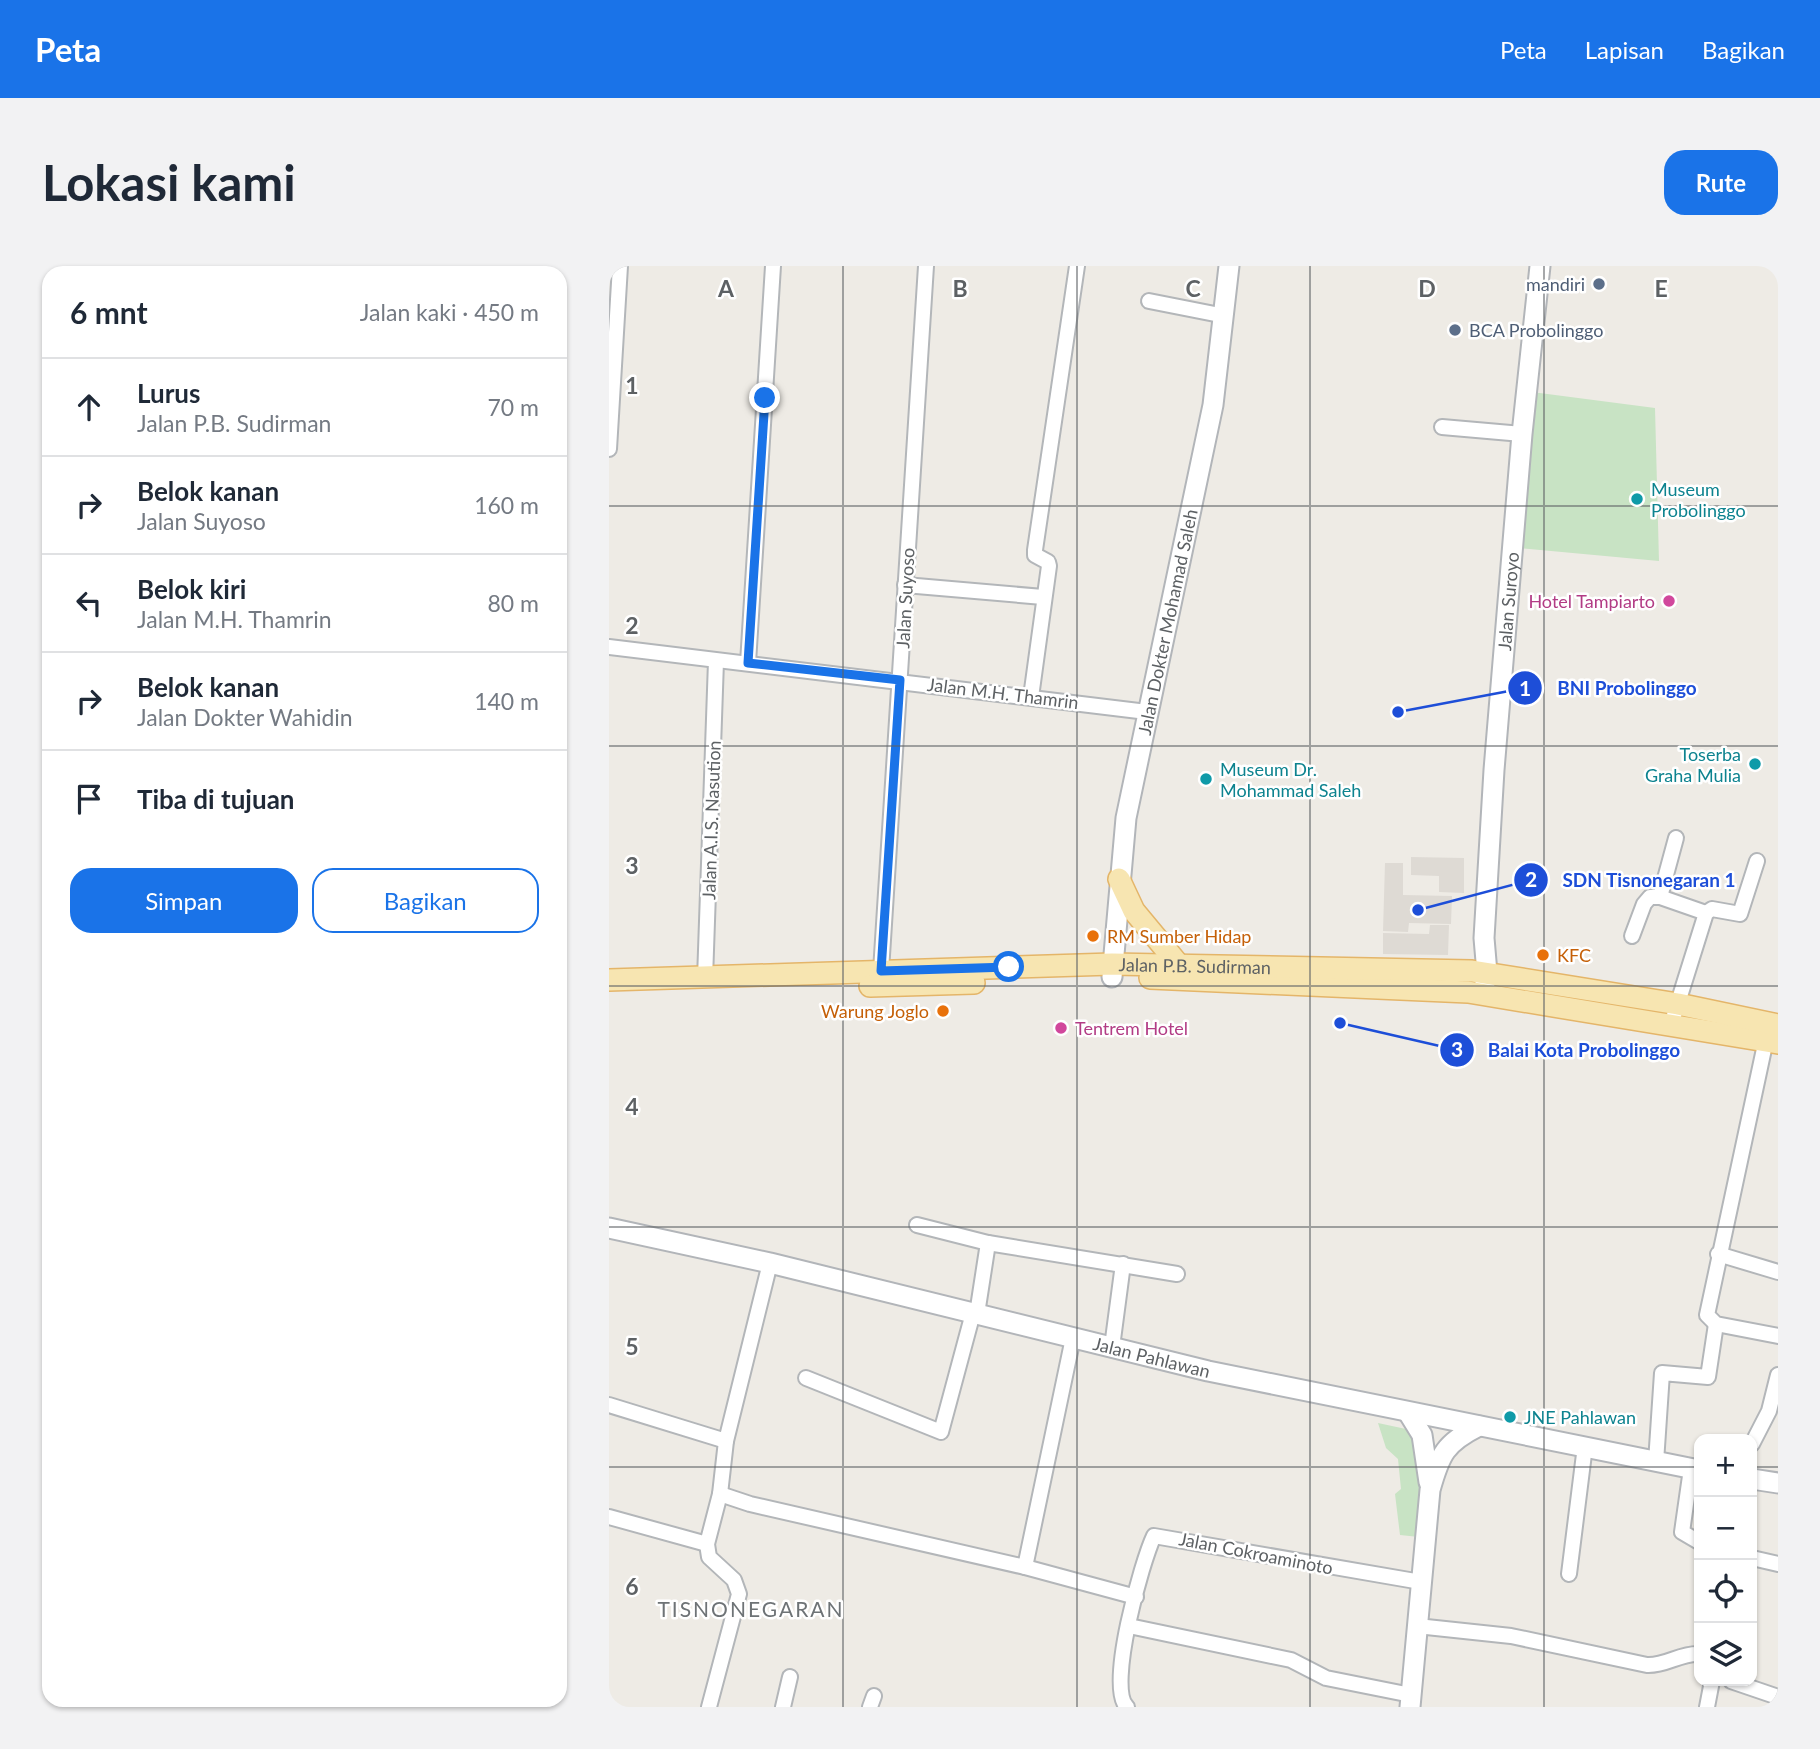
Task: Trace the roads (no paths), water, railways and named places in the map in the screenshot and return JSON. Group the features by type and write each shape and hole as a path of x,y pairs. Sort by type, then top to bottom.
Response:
{"main road":[{"name":"Jalan Dokter Mohamad Saleh","path":"1112,970 1126,818 1213,405 1229,266"},
{"name":"Jalan Suroyo","path":"1477,983 1484,938 1494,771 1522,434 1541,266"},
{"path":"1119,878 1134,911 1178,964"},
{"name":"Jalan P.B. Sudirman","path":"609,992 1112,970 1178,964 1349,978"},
{"name":"Jalan P.B. Sudirman","path":"609,980 705,979 881,971 1112,970 1477,983 1678,1004 1773,1033"},
{"name":"Jalan P.B. Sudirman","path":"1477,983 1671,1025 1773,1033"},
{"name":"Jalan Pahlawan","path":"609,1228 771,1263 1208,1371 1694,1470"},
{"path":"1409,1414 1422,1435 1430,1490"},
{"path":"1410,1701 1430,1490 1437,1464 1447,1447 1457,1437 1479,1426"},
{"path":"1757,1480 1778,1483"}],"street":[{"path":"609,449 620,266"},
{"path":"748,663 773,266"},
{"name":"Jalan Suyoso","path":"881,971 926,266"},
{"path":"1031,697 1049,564 1038,558 1035,550 1077,266"},
{"path":"1149,301 1225,316"},
{"path":"1442,427 1522,434"},
{"path":"905,585 1043,597"},
{"name":"Jalan M.H. Thamrin","path":"609,647 900,680 1147,712"},
{"name":"Jalan A.I.S. Nasution","path":"705,979 716,661"},
{"path":"1660,897 1675,838"},
{"path":"1671,1025 1706,913 1712,909 1740,914 1756,861"},
{"path":"1632,936 1644,904 1650,897 1660,897 1706,913"},
{"path":"1773,1033 1718,1254 1707,1315 1716,1324 1778,1336"},
{"path":"917,1225 988,1243 1177,1274"},
{"path":"806,1378 941,1432 975,1313 988,1243"},
{"path":"1718,1254 1778,1272"},
{"path":"709,1707 739,1594 734,1580 709,1557 707,1544 720,1494 726,1441 771,1263"},
{"path":"1112,1347 1123,1264"},
{"path":"1656,1462 1662,1373 1708,1377 1716,1324"},
{"path":"1024,1567 1073,1338"},
{"path":"1757,1434 1769,1411 1778,1376"},
{"path":"609,1405 726,1441"},
{"path":"1569,1574 1585,1446"},
{"path":"1694,1475 1682,1532 1694,1539"},
{"path":"720,1494 750,1504 1024,1567 1136,1597 1122,1662 1120,1704"},
{"path":"609,1517 707,1544"},
{"name":"Jalan Cokroaminoto","path":"1136,1597 1151,1543 1157,1535 1421,1582"},
{"path":"1757,1559 1778,1564"},
{"path":"1129,1626 1290,1660 1326,1678 1410,1701"},
{"path":"1417,1626 1511,1636 1647,1665 1661,1664 1685,1654 1694,1654"},
{"path":"783,1707 790,1677"},
{"path":"1707,1707 1712,1686"},
{"path":"1746,1686 1778,1697"}],"place":[{"name":"mandiri","path":"1599,284"},
{"name":"BCA Probolinggo","path":"1455,330"},
{"name":"Museum Probolinggo","path":"1637,499"},
{"name":"Hotel Tampiarto","path":"1669,601"},
{"name":"BNI Probolinggo","path":"1398,712"},
{"name":"Toserba Graha Mulia","path":"1755,764"},
{"name":"Museum Dr. Mohammad Saleh","path":"1206,779"},
{"name":"SDN Tisnonegaran 1","path":"1418,910"},
{"name":"RM Sumber Hidap","path":"1093,936"},
{"name":"KFC","path":"1543,955"},
{"name":"Warung Joglo","path":"943,1011"},
{"name":"Balai Kota Probolinggo","path":"1340,1023"},
{"name":"Tentrem Hotel","path":"1061,1028"},
{"name":"JNE Pahlawan","path":"1510,1417"}],"district":[{"name":"TISNONEGARAN","path":"751,1608"}]}
